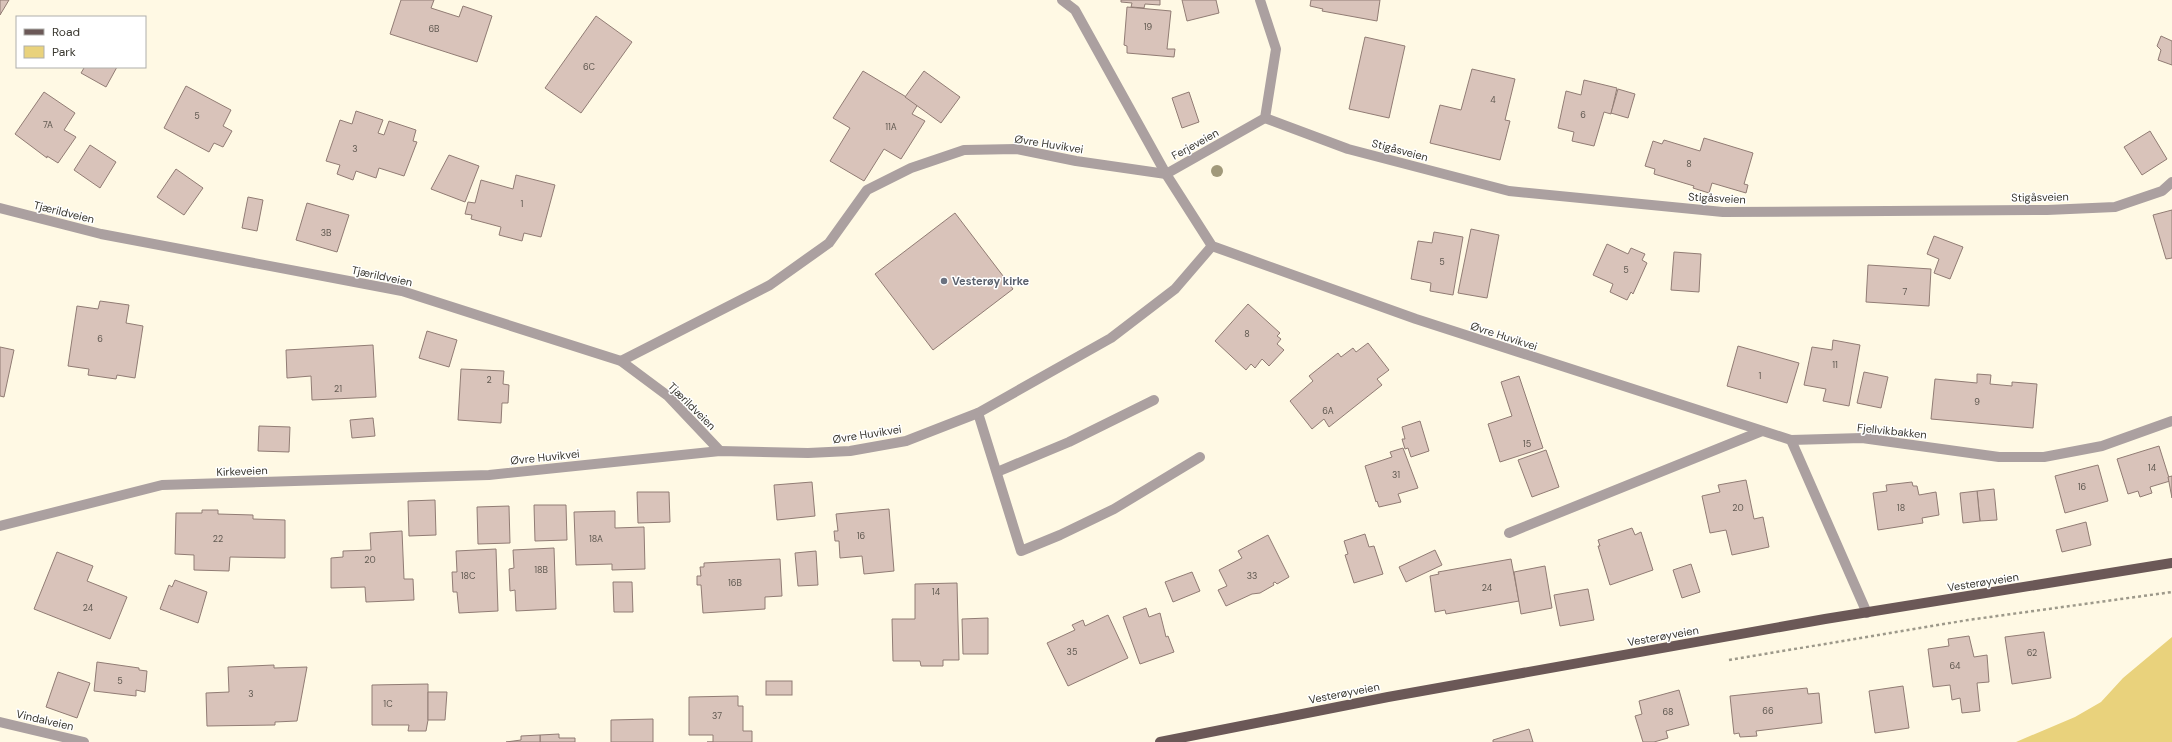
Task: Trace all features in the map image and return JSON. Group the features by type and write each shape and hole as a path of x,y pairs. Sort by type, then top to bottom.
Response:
{"main road":[{"name":"Vesterøyveien","path":"1160,742 1388,697 1867,613 2172,563"}],"street":[{"name":"Ferjeveien","path":"1062,0 1075,10 1166,174 1265,118"},
{"path":"1260,0 1276,48 1265,118"},
{"name":"Stigåsveien","path":"1265,118 1348,149 1509,191 1723,212 2039,210 2115,207 2162,191 2172,182"},
{"name":"Øvre Huvikvei","path":"621,361 770,285 830,242 867,190 911,168 964,150 1016,149 1076,161 1166,174"},
{"path":"1166,174 1212,246"},
{"name":"Tjærildveien","path":"0,208 101,234 402,291 621,361 668,396 720,451"},
{"name":"Øvre Huvikvei","path":"489,475 720,451 808,453 850,451 906,441 978,413 1111,338 1175,289 1212,246 1416,319 1792,440"},
{"path":"997,472 1069,442 1154,400"},
{"path":"978,413 1021,551 1060,535 1114,509 1200,457"},
{"name":"Fjellvikbakken","path":"1792,440 1862,438 1999,456 2044,458 2102,446 2172,421"},
{"path":"1509,533 1762,431"},
{"path":"1792,440 1867,613"},
{"name":"Kirkeveien","path":"0,526 162,485 489,475"},
{"name":"Vindalveien","path":"0,722 84,742"}],"path":[{"path":"1726,661 1968,620 2172,592"}],"green space":[{"path":"2172,637 2172,742 2016,742 2075,717 2101,702 2123,678"}],"building":[{"path":"0,0 9,0 0,15"},
{"path":"401,0 434,0 431,8 459,17 463,6 492,16 477,62 390,34"},
{"path":"1121,0 1160,0 1160,5 1145,4 1144,8 1131,7 1132,3 1121,2"},
{"path":"1182,0 1216,0 1219,13 1187,21"},
{"path":"1311,0 1380,0 1377,21 1322,11 1323,9 1310,6"},
{"path":"1127,7 1171,11 1167,49 1175,49 1174,57 1127,53 1127,46 1124,45"},
{"path":"596,16 632,42 581,113 545,88"},
{"path":"2161,36 2172,41 2172,65 2158,60 2161,50 2157,46"},
{"path":"1365,37 1405,46 1389,118 1349,109"},
{"path":"84,68 116,68 106,87 81,73"},
{"path":"1472,69 1515,79 1505,120 1510,121 1500,160 1430,143 1440,105 1461,110"},
{"path":"863,71 918,104 912,114 925,121 901,159 884,149 864,181 830,161 850,128 833,118"},
{"path":"924,71 960,97 941,123 905,97"},
{"path":"1584,80 1617,88 1611,114 1604,112 1594,146 1572,141 1574,132 1558,128 1566,91 1581,95"},
{"path":"186,86 231,110 223,126 232,131 223,147 214,143 209,152 164,128"},
{"path":"1618,89 1635,94 1628,118 1611,113"},
{"path":"44,92 75,113 64,130 76,137 58,163 47,156 47,158 15,134"},
{"path":"1189,92 1199,122 1182,128 1172,98"},
{"path":"356,111 383,120 378,133 384,135 389,121 416,130 413,141 417,142 404,176 379,168 376,178 356,171 353,180 337,174 340,165 326,161 340,120 352,124"},
{"path":"2150,131 2167,159 2142,175 2124,147"},
{"path":"1704,138 1753,153 1744,184 1748,185 1746,193 1712,183 1709,193 1693,188 1694,186 1654,174 1655,169 1645,166 1653,141 1662,144 1664,140 1700,151"},
{"path":"90,145 116,162 100,188 74,170"},
{"path":"449,155 479,166 465,202 431,189"},
{"path":"176,169 203,188 184,215 157,197"},
{"path":"516,175 555,185 541,237 524,233 522,241 499,235 501,227 471,219 472,215 465,214 468,202 475,203 481,180 513,189"},
{"path":"248,197 263,200 257,231 242,228"},
{"path":"307,203 349,215 337,252 296,240"},
{"path":"2172,210 2172,258 2166,259 2153,215"},
{"name":"Vesterøy kirke","path":"955,213 1013,289 933,350 875,274"},
{"path":"1471,229 1499,235 1487,298 1458,293"},
{"path":"1434,232 1463,237 1453,295 1430,291 1431,283 1411,279 1418,241 1432,243"},
{"path":"1934,236 1963,247 1950,279 1934,273 1939,259 1927,254"},
{"path":"1607,244 1628,254 1631,248 1645,254 1642,260 1647,263 1633,294 1631,292 1627,300 1610,292 1613,284 1593,275"},
{"path":"1674,252 1701,254 1699,292 1671,290"},
{"path":"1868,265 1931,269 1929,306 1866,302"},
{"path":"100,301 129,305 126,323 143,326 135,378 117,375 116,379 88,375 89,369 68,366 77,306 98,309"},
{"path":"1248,304 1280,333 1277,336 1281,339 1277,344 1284,350 1269,366 1262,359 1255,368 1251,364 1246,370 1215,341"},
{"path":"427,331 457,340 449,367 419,358"},
{"path":"1833,340 1860,345 1849,406 1823,401 1826,389 1804,385 1812,347 1832,350"},
{"path":"1368,343 1389,370 1377,379 1382,385 1329,427 1324,419 1312,429 1290,401 1313,381 1309,376 1338,353 1341,357 1353,348 1356,352"},
{"path":"373,345 376,397 312,400 311,376 287,378 286,350"},
{"path":"1738,346 1799,363 1787,403 1727,386"},
{"path":"0,347 14,350 4,397 0,396"},
{"path":"461,369 504,371 503,384 509,385 508,403 502,403 501,423 458,420"},
{"path":"1864,372 1888,377 1881,408 1857,403"},
{"path":"1977,374 1991,375 1990,384 2012,386 2012,382 2037,384 2033,428 1931,419 1935,379 1977,383"},
{"path":"1519,376 1543,448 1500,462 1488,424 1512,416 1501,382"},
{"path":"373,418 375,436 352,438 350,420"},
{"path":"1420,421 1429,451 1411,457 1408,448 1405,449 1402,439 1405,439 1402,427"},
{"path":"259,426 290,427 289,452 258,451"},
{"path":"2159,446 2170,481 2150,487 2152,493 2140,497 2138,491 2128,494 2117,459"},
{"path":"1403,448 1418,488 1398,494 1401,502 1379,507 1377,501 1376,502 1365,466 1392,457 1390,452"},
{"path":"1546,450 1559,487 1532,497 1518,460"},
{"path":"2098,465 2108,501 2065,513 2055,476"},
{"path":"2172,476 2172,498 2168,477"},
{"path":"1746,480 1754,519 1763,517 1769,547 1732,555 1726,530 1710,533 1702,496 1720,492 1718,485"},
{"path":"812,482 815,516 777,520 774,485"},
{"path":"1912,482 1913,486 1917,486 1919,495 1936,492 1939,515 1922,518 1923,523 1878,530 1873,493 1887,491 1886,485"},
{"path":"1994,489 1997,520 1980,521 1977,491"},
{"path":"1977,491 1980,521 1963,523 1960,493"},
{"path":"637,492 669,492 670,522 638,523"},
{"path":"435,500 436,535 409,536 408,501"},
{"path":"534,505 566,505 567,540 535,541"},
{"path":"509,506 510,543 478,544 477,507"},
{"path":"889,509 894,571 864,574 862,556 840,558 839,541 835,541 834,531 838,531 836,514"},
{"path":"202,510 218,510 218,514 253,515 253,519 285,520 285,558 230,557 229,571 194,570 194,555 175,554 176,513 202,513"},
{"path":"615,511 615,528 644,527 645,569 612,570 612,564 576,565 574,512"},
{"path":"2086,522 2091,545 2062,552 2056,530"},
{"path":"1632,528 1635,535 1641,532 1653,570 1610,585 1598,546 1600,546 1598,540"},
{"path":"402,531 404,579 413,579 414,600 366,602 365,587 331,588 331,558 343,557 343,551 371,550 370,533"},
{"path":"1365,534 1369,547 1374,546 1383,574 1354,583 1345,555 1348,554 1344,541"},
{"path":"1268,535 1289,577 1277,584 1275,582 1273,583 1274,585 1260,593 1252,594 1226,606 1218,590 1227,586 1219,570 1242,558 1238,551"},
{"path":"554,548 556,609 516,611 515,590 510,591 509,569 514,568 513,550"},
{"path":"496,549 498,611 459,613 457,592 453,592 452,572 457,572 456,551"},
{"path":"1435,550 1442,565 1406,582 1399,567"},
{"path":"816,551 818,585 798,586 795,553"},
{"path":"57,552 93,566 87,581 127,597 110,639 34,609"},
{"path":"780,559 782,596 765,597 765,609 703,613 701,585 697,585 697,576 701,576 700,567 704,567 704,563"},
{"path":"1511,559 1519,601 1446,614 1445,610 1435,612 1430,576 1439,574 1438,572"},
{"path":"1691,564 1700,592 1682,598 1673,570"},
{"path":"1545,566 1552,608 1521,614 1514,572"},
{"path":"1192,572 1200,591 1173,602 1165,582"},
{"path":"175,580 207,592 198,623 160,609 169,585 172,587"},
{"path":"613,582 632,582 633,612 614,612"},
{"path":"957,583 959,660 943,660 943,666 921,666 920,661 893,661 892,619 915,619 915,584"},
{"path":"1588,589 1594,620 1560,626 1554,595"},
{"path":"1146,608 1149,617 1160,613 1166,637 1168,636 1174,652 1140,664 1123,617"},
{"path":"1108,615 1128,658 1068,686 1047,643 1075,630 1072,625 1083,620 1085,626"},
{"path":"988,618 988,654 963,654 962,619"},
{"path":"2044,632 2051,678 2012,684 2005,637"},
{"path":"1969,636 1974,657 1987,655 1989,682 1977,683 1980,711 1962,713 1960,698 1952,700 1950,685 1933,687 1928,649 1949,646 1948,639"},
{"path":"97,662 139,668 139,670 147,671 145,692 136,690 136,696 94,691"},
{"path":"274,665 274,668 307,667 297,721 275,722 275,725 207,726 206,693 229,692 228,667"},
{"path":"58,672 90,683 77,718 46,707"},
{"path":"766,681 792,681 792,695 766,695"},
{"path":"428,684 428,720 426,731 408,731 409,725 372,725 372,685"},
{"path":"1903,686 1909,728 1875,733 1869,691"},
{"path":"1807,688 1808,694 1819,693 1822,723 1756,731 1757,736 1740,737 1739,733 1734,734 1730,696"},
{"path":"1679,690 1689,725 1666,731 1668,738 1654,742 1643,742 1635,716 1642,714 1639,701"},
{"path":"428,692 447,692 445,720 428,720"},
{"path":"738,696 738,706 743,706 743,731 752,731 752,742 713,742 713,735 689,735 689,697"},
{"path":"653,719 653,742 611,742 611,720"},
{"path":"1529,729 1533,742 1493,742 1493,740"},
{"path":"559,734 559,738 575,738 575,742 540,742 540,735"},
{"path":"540,735 540,742 506,742 521,740 521,736"}],"place":[{"name":"Vesterøy kirke","path":"944,281"}]}
